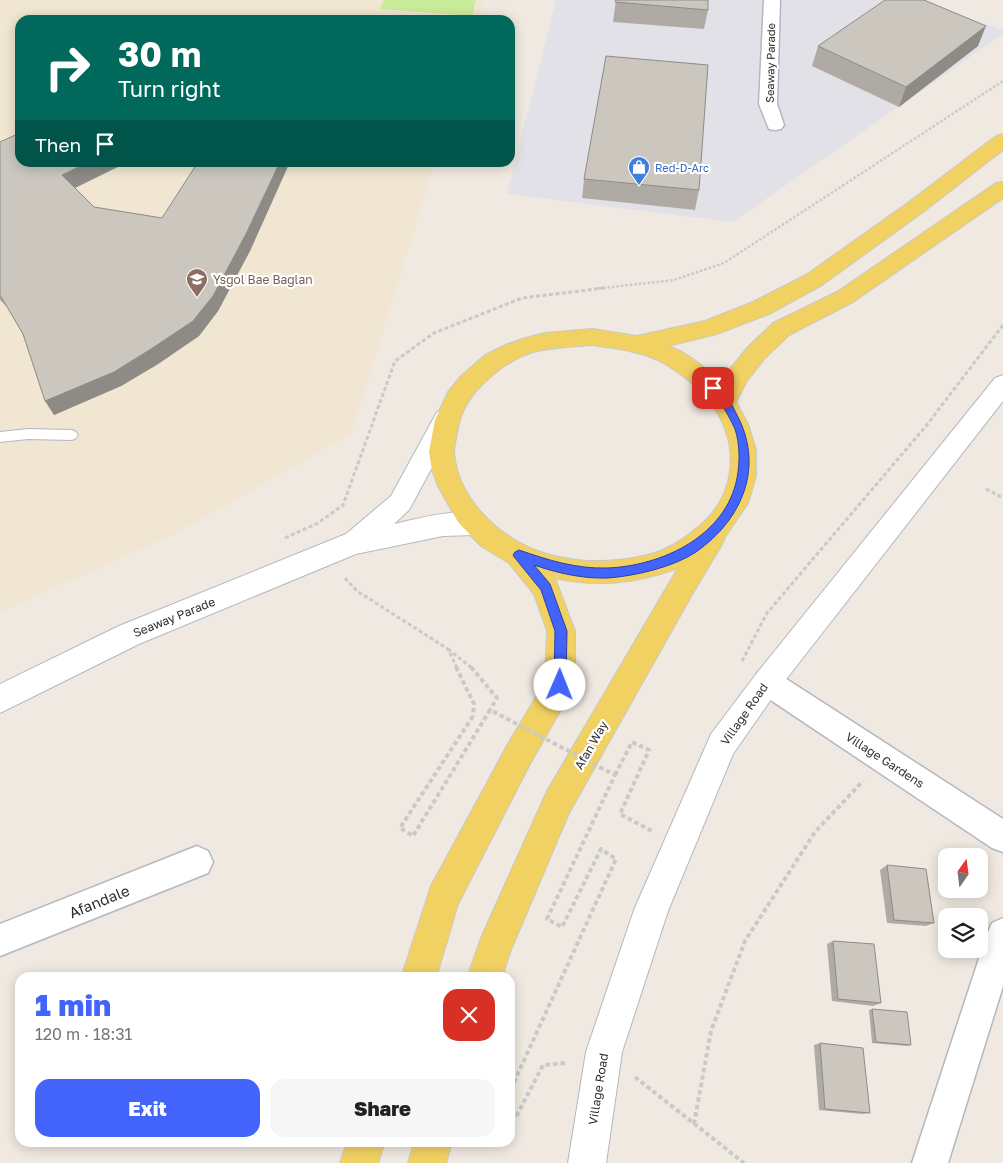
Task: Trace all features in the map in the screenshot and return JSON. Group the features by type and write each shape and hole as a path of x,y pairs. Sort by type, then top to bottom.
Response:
{"main road":[{"path":"721,525 691,550 652,566 607,573 561,569 519,555 495,541 475,524 451,490 442,453 447,417 468,383 502,357 545,341 592,337 639,344 709,328 761,308 814,280 916,207 1003,140"},
{"path":"724,400 738,375 756,353 781,329 845,297 1003,188"},
{"name":"Afan Way","path":"486,972 493,950 558,802 684,583 739,495 745,462 740,430 724,400 702,376 672,357 639,344"},
{"path":"420,972 442,898 520,752 560,685 561,631 546,588 519,555"},
{"path":"359,1163 364,1147"},
{"path":"427,1163 432,1147"}],"street":[{"name":"Seaway Parade","path":"772,0 768,104 775,125"},
{"name":"Village Road","path":"587,1163 604,1052 651,910 722,744 767,682 1003,384"},
{"name":"Seaway Parade","path":"352,543 400,503 447,417"},
{"name":"Seaway Parade","path":"0,699 129,635 352,543 443,525 475,524"},
{"name":"Village Gardens","path":"767,682 1003,837"},
{"name":"Afandale","path":"0,940 197,862"},
{"path":"930,1163 1003,934"}],"lane":[{"path":"0,437 28,434 72,435"}],"path":[{"path":"986,489 1003,498"},
{"path":"293,534 323,578 340,572 357,591 448,649 468,663 497,698 413,836 400,828 473,716 474,704 448,649"},
{"path":"490,710 615,775"},
{"path":"515,1080 616,859 601,849 562,927 547,919 632,742 649,750 620,814 656,833"},
{"path":"694,1124 711,1031 745,941 815,832 885,759"},
{"path":"604,1052 744,1163"},
{"path":"515,1114 517,1115 543,1065 571,1062"}],"shaded area":[{"name":"Ysgol Bae Baglan","path":"0,0 485,0 480,15 15,15 15,167 434,167 351,434 174,534 0,612"},
{"path":"556,0 921,0 1003,30 1003,34 733,222 507,194"}],"green space":[{"path":"384,0 476,0 472,15 380,9"}],"building":[{"path":"616,0 708,0 708,10 615,2"},
{"path":"885,0 924,0 986,26 906,87 818,46"},
{"path":"606,56 708,65 699,190 584,179"},
{"path":"15,135 15,167 79,167 62,175 94,207 162,218 195,167 278,167 246,234 213,296 193,321 114,372 45,401 23,334 0,295 0,142"},
{"path":"887,865 926,869 934,923 894,920"},
{"path":"833,941 874,944 881,1003 838,999"},
{"path":"872,1009 907,1012 911,1045 876,1042"},
{"path":"820,1043 863,1048 870,1113 825,1109"}],"place":[{"name":"Red-D-Arc","path":"639,186"},
{"name":"Ysgol Bae Baglan","path":"197,298"}],"route":[{"path":"560,685 561,631 546,588 519,555 561,569 607,573 652,566 691,550 721,525 739,495 745,462 740,430 724,400 713,388"}]}
